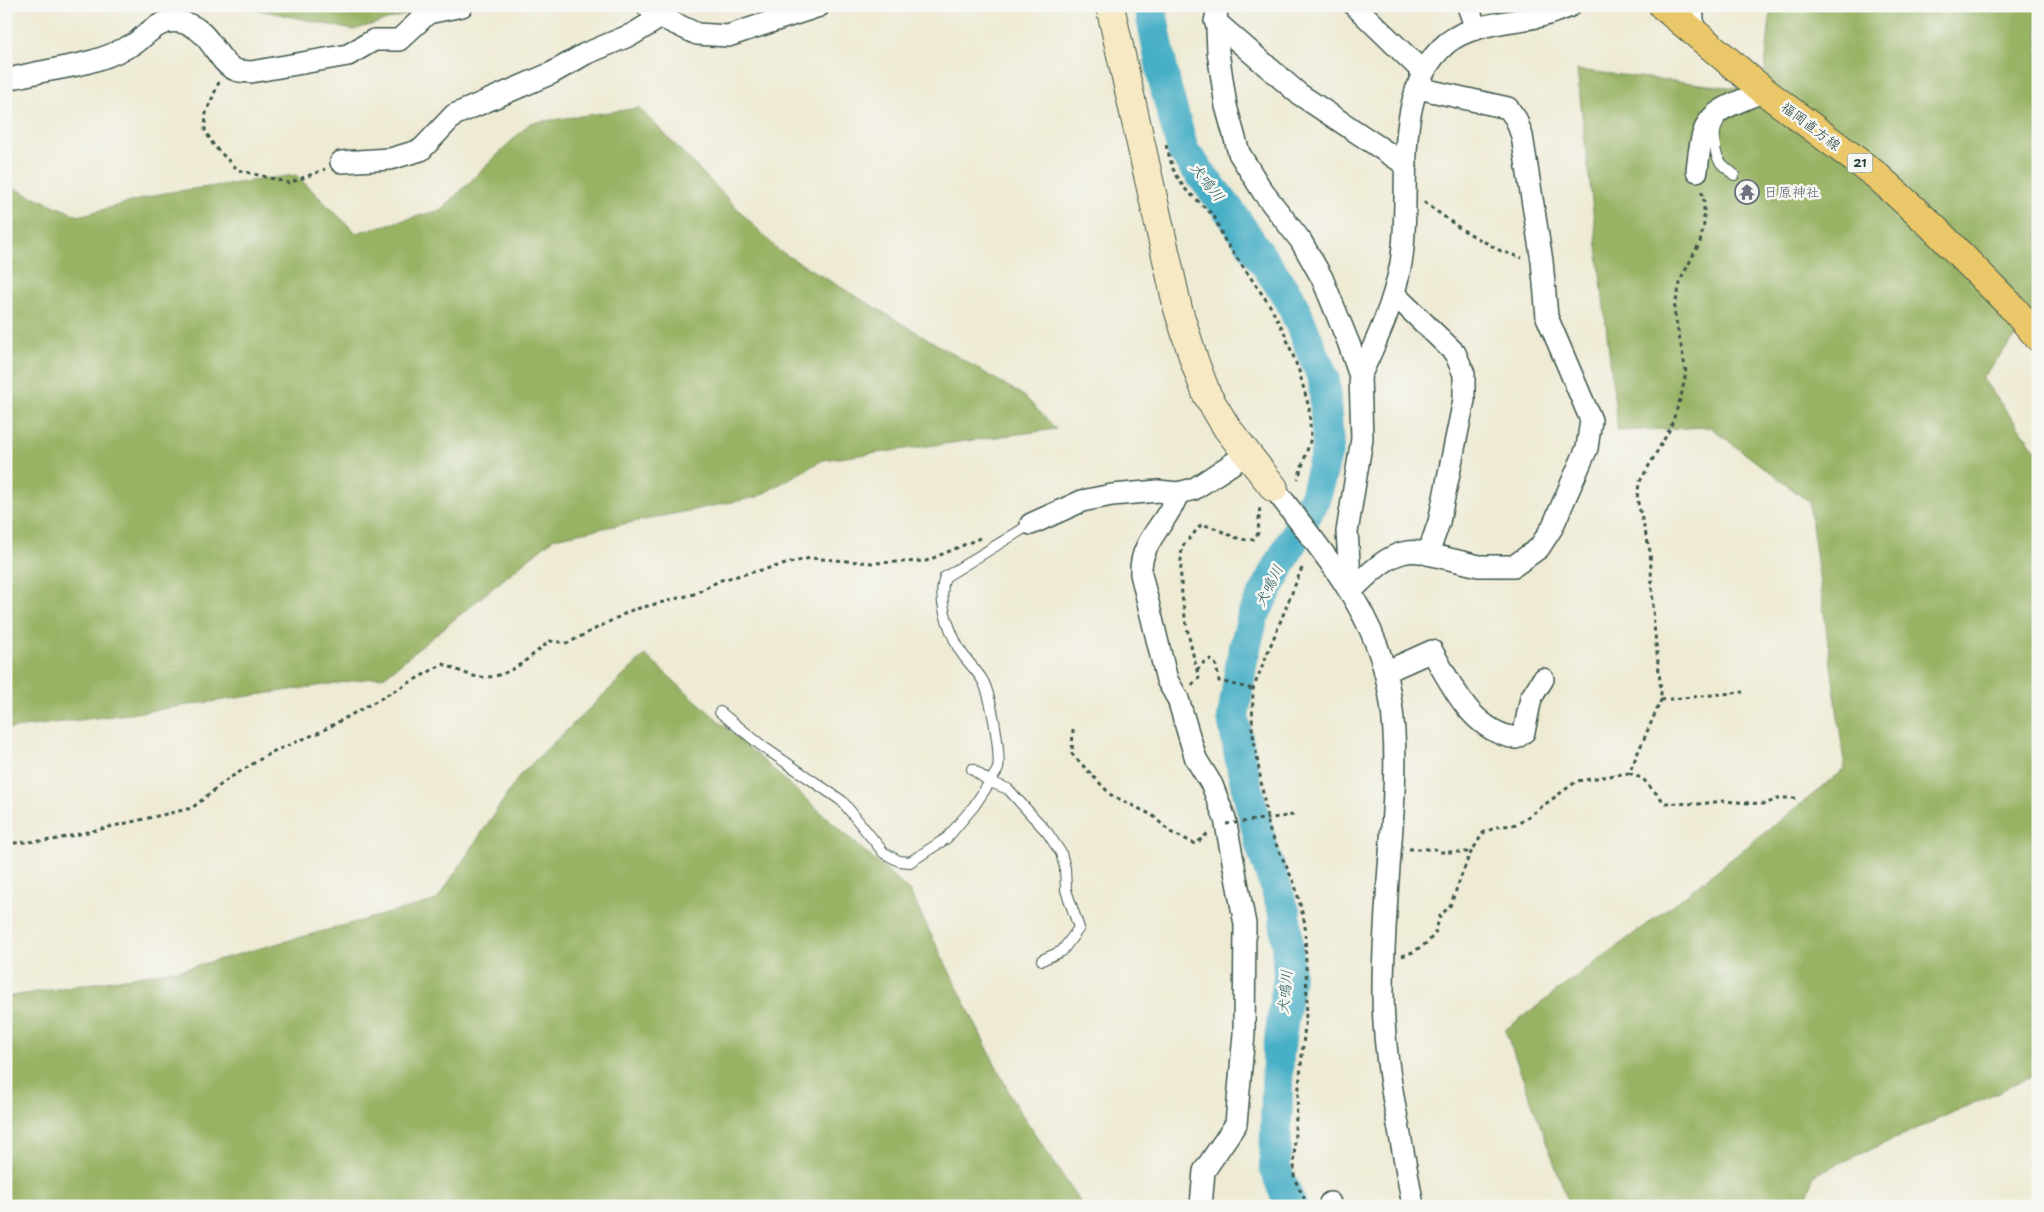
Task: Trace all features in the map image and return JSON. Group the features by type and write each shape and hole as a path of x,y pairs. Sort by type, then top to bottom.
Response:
{"main road":[{"name":"福岡直方線","path":"1673,7 1694,33 1764,91 1876,175 1932,226 2012,307 2038,337"}],"street":[{"path":"6,80 32,72 110,55 136,43 152,27 169,22 182,22 196,27 230,66 237,71 251,72 348,55 374,40 399,40 428,13 462,6"},
{"path":"342,162 390,159 421,150 454,115 552,72 585,54 633,34 654,12 697,34 728,36 819,6"},
{"path":"1110,6 1178,309 1207,396 1227,428 1247,454 1286,483 1320,551 1351,591 1364,615 1385,672 1395,727 1395,787 1383,992 1385,1041 1414,1206"},
{"path":"1351,591 1379,565 1396,555 1415,550 1479,566 1514,566 1539,548 1552,528 1587,448 1591,420 1547,317 1542,261 1522,136 1516,119 1508,108 1420,80 1355,6"},
{"path":"1468,6 1476,29"},
{"path":"1360,376 1394,294 1401,262 1410,108 1420,80 1448,43 1476,29 1542,16 1570,6"},
{"path":"1216,14 1299,94 1406,164"},
{"path":"1216,14 1226,106 1239,154 1263,192 1302,241 1322,278 1360,376 1362,439 1347,532 1351,591"},
{"path":"1697,171 1701,138 1709,119 1728,107 1764,91"},
{"path":"1394,294 1454,353 1464,374 1462,409 1439,522 1428,554"},
{"path":"1031,524 1082,501 1112,495 1158,491 1178,493 1194,489 1247,454"},
{"path":"1178,493 1173,509 1147,544 1140,560 1141,574 1167,680 1178,698 1196,759 1212,785 1219,827 1245,924 1244,1034 1238,1083 1238,1115 1236,1124 1204,1172 1201,1206"},
{"path":"1385,672 1432,651 1453,687 1481,724 1502,736 1516,738 1524,732 1531,698 1543,679"}],"lane":[{"path":"1728,107 1716,126 1714,143 1719,160 1734,174"},
{"path":"720,712 762,746 842,801 884,853 899,861 910,862 947,838 974,806 997,770 998,756 993,718 984,683 958,647 943,608 941,588 945,577 1031,524"},
{"path":"972,769 990,782 1008,789 1047,832 1061,852 1065,868 1066,890 1079,928 1062,951 1042,960"}],"path":[{"path":"230,66 222,74 206,114 205,130 214,146 238,170 290,183 342,162"},
{"path":"1165,141 1173,169 1184,188 1214,216 1225,241 1269,304 1284,332 1299,371 1308,408 1311,438 1286,483 1260,500 1258,533 1255,540 1244,542 1212,526 1201,525 1182,547 1182,604 1189,645 1199,678 1178,698"},
{"path":"1629,773 1661,700 1650,552 1636,499 1639,483 1670,428 1681,398 1686,372 1674,310 1681,279 1700,242 1704,224 1704,202 1697,171"},
{"path":"1405,196 1427,203 1461,229 1501,251 1535,262 1542,261"},
{"path":"6,841 53,840 192,808 228,779 272,752 320,732 443,664 478,677 494,676 511,671 550,641 568,643 632,610 694,594 721,580 810,558 872,563 926,561 984,536"},
{"path":"1302,568 1253,689 1252,728 1269,829 1295,885 1305,924 1307,1004 1295,1128 1294,1178 1308,1206"},
{"path":"1197,670 1205,661 1211,659 1216,665 1219,681 1253,689"},
{"path":"1661,700 1743,692"},
{"path":"1073,729 1072,754 1111,795 1152,815 1170,832 1196,844 1219,827 1294,815"},
{"path":"1385,957 1400,956 1414,952 1428,942 1435,934 1440,916 1455,896 1472,852 1483,834 1496,827 1518,824 1577,781 1629,773 1643,779 1665,803 1699,804 1722,801 1764,804 1781,798 1798,798"},
{"path":"1390,850 1435,848 1440,852 1472,852"}],"green space":[{"path":"241,6 435,6 353,30"},
{"path":"1771,6 2038,6 2038,309 1982,378 2038,453 2038,1074 1814,1175 1804,1206 1570,1206 1505,1030 1691,891 1845,769 1809,502 1710,427 1618,431 1577,70 1763,91"},
{"path":"639,108 778,250 1024,396 1056,429 823,460 757,497 554,538 385,676 128,714 6,729 6,185 79,216 164,193 296,175 356,233 441,210 530,123"},
{"path":"645,655 910,892 1015,1104 1083,1206 6,1206 6,997 188,968 437,900 520,775"}],"waterway":[{"name":"犬鳴川","path":"1150,6 1165,85 1183,151 1228,209 1291,301 1324,380 1328,447 1315,497 1253,616 1242,659 1233,718 1243,771 1261,845 1285,914 1289,976 1278,1054 1275,1168 1291,1206"}],"place":[{"name":"日原神社","path":"1747,192"}]}
